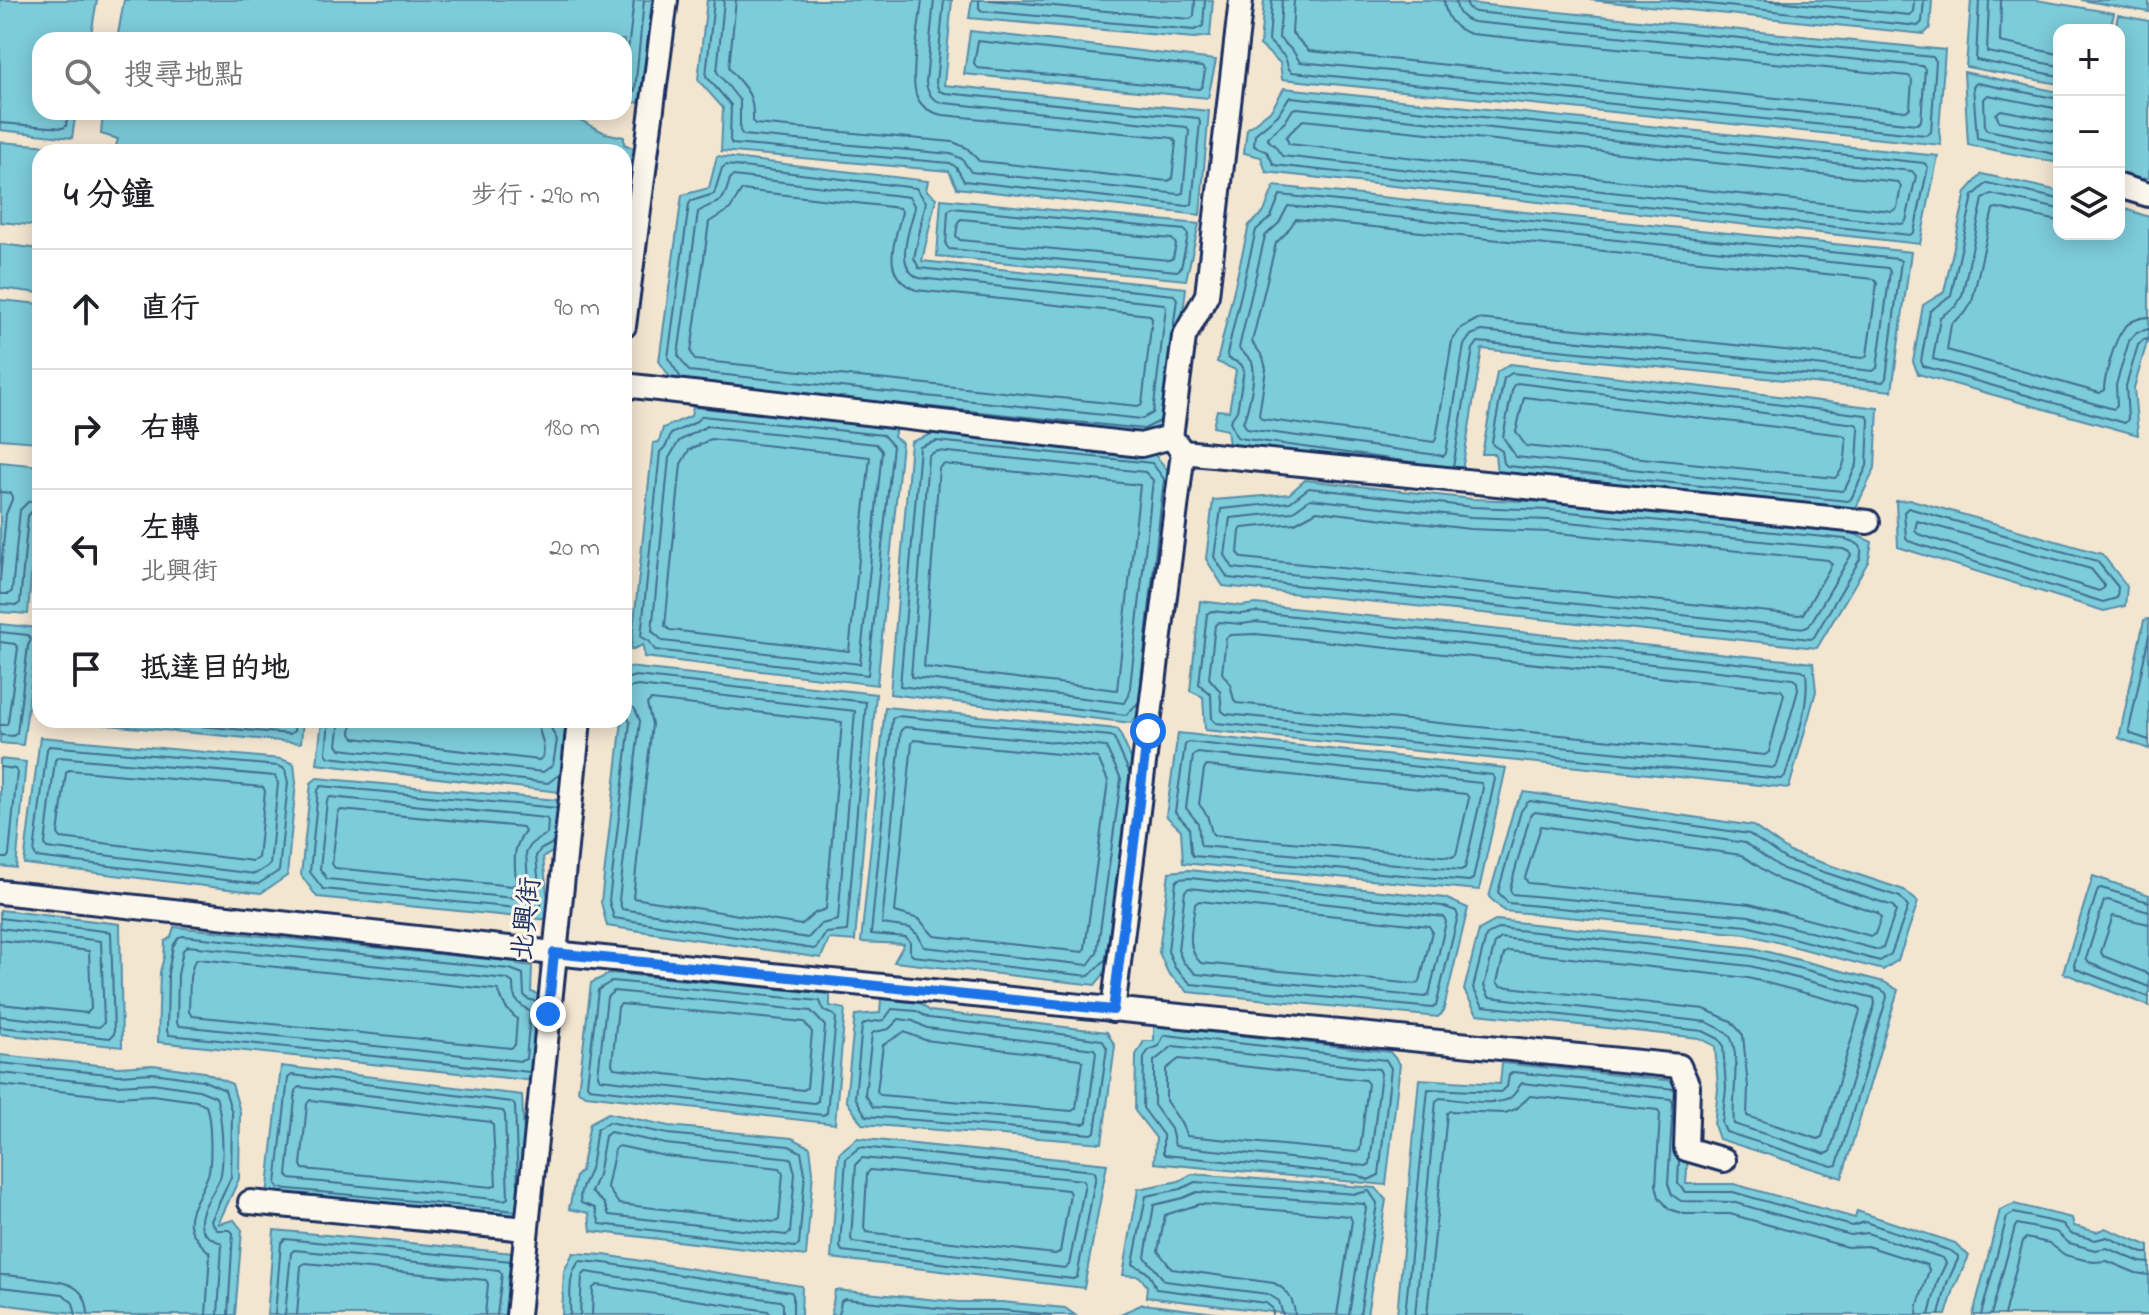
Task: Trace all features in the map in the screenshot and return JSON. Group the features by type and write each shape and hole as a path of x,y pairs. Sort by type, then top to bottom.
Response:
{"street":[{"path":"632,264 666,0"},
{"path":"1113,1010 1177,444 1184,337 1207,295 1241,0"},
{"path":"2125,188 2149,195"},
{"path":"632,386 1141,445 1177,444 1868,522"},
{"name":"北興街","path":"518,1315 578,728"},
{"path":"0,892 554,953 1679,1066 1688,1086 1686,1149 1724,1160"},
{"path":"250,1202 526,1229"}],"water":[{"path":"0,0 97,0 91,32 32,32 32,120 75,120 72,138 0,130"},
{"path":"124,0 652,0 641,103 632,102 632,32 118,32"},
{"path":"707,0 952,0 944,85 1209,111 1200,215 957,188 949,171 721,151 723,108 698,80"},
{"path":"972,0 1213,0 1210,36 1194,38 969,18"},
{"path":"1264,0 1435,0 1945,50 1939,131 1941,145 1282,79 1280,63 1260,45"},
{"path":"1590,0 1932,0 1930,28 1924,34"},
{"path":"1971,0 2036,0 2114,13 2111,24 2053,24 2053,83 1966,67"},
{"path":"2081,0 2149,0 2149,12"},
{"path":"2118,15 2149,21 2149,178 2125,180 2125,24 2116,24"},
{"path":"970,31 1216,60 1208,98 964,74"},
{"path":"1964,72 2053,91 2053,162 1968,145"},
{"path":"1284,88 1938,156 1920,244 1266,172 1261,157 1244,153 1247,129 1272,109"},
{"path":"102,120 580,120 605,133 624,137 624,144 116,144 118,139 101,134"},
{"path":"0,142 32,145 32,225 0,222"},
{"path":"632,148 640,151 632,199"},
{"path":"717,156 928,181 926,190 936,198 922,261 1186,288 1170,425 1147,437 678,389 659,361 682,195 709,188"},
{"path":"1982,174 2053,190 2053,240 2125,240 2125,209 2149,217 2149,335 2134,388 2138,435 1918,374 1913,362 1923,305 1944,292 1966,192"},
{"path":"1274,186 1911,252 1892,391 1482,349 1461,477 1229,445 1227,430 1213,427 1217,410 1229,411 1236,370 1217,362 1249,225 1264,212"},
{"path":"941,199 1199,224 1186,280 937,256"},
{"path":"0,244 32,248 32,292 0,288"},
{"path":"0,300 32,303 32,442 0,439"},
{"path":"1510,364 1878,408 1875,468 1855,510 1497,473 1495,454 1482,454 1497,372"},
{"path":"693,407 896,428 894,437 902,443 877,685 644,657 643,645 632,650 653,443 659,442 663,428 691,416"},
{"path":"934,433 1155,455 1172,475 1147,705 1131,723 890,694 911,442"},
{"path":"0,462 32,465 32,565 28,614 0,612"},
{"path":"1305,480 1472,499 1550,502 1848,531 1872,542 1868,562 1817,648 1223,586 1206,559 1213,500 1289,494"},
{"path":"1912,500 2102,554 2127,586 2125,606 2104,611 1898,547 1896,501"},
{"path":"1200,601 1241,606 1255,604 1813,663 1816,691 1789,788 1205,730 1203,697 1190,691"},
{"path":"2149,619 2149,749 2119,738 2144,620"},
{"path":"0,624 32,627 32,675 23,745 0,743"},
{"path":"632,667 876,694 855,941 829,939 821,958 607,926 601,902 621,728 632,728"},
{"path":"885,707 1118,729 1139,776 1114,962 1095,985 894,962 904,944 861,942"},
{"path":"141,728 302,728 301,743"},
{"path":"321,728 578,728 569,783 560,782 559,792 317,764"},
{"path":"1178,733 1506,768 1479,890 1183,863 1181,830 1166,816"},
{"path":"40,737 281,759 294,764 296,783 287,876 261,893 24,864"},
{"path":"0,759 26,762 16,868 0,866"},
{"path":"317,778 568,801 564,846 543,857 550,920 317,897 301,875 311,783"},
{"path":"1524,792 1753,826 1790,852 1904,890 1918,902 1898,960 1883,970 1746,934 1504,911 1489,897 1514,808"},
{"path":"1189,870 1445,898 1468,908 1443,1012 1438,1017 1188,992 1168,973 1159,952 1169,872"},
{"path":"2093,876 2149,895 2149,1006 2063,973"},
{"path":"0,910 120,924 122,1047 0,1034"},
{"path":"1497,920 1753,948 1884,982 1898,990 1842,1178 1719,1139 1714,1125 1718,1089 1715,1046 1699,1038 1477,1014 1464,990 1479,930"},
{"path":"174,927 532,966 531,992 541,995 535,1081 158,1042 160,972 165,941 171,937"},
{"path":"611,973 830,994 830,1006 845,1009 835,1124 586,1095 578,1091 591,983"},
{"path":"881,999 920,1003 930,1011 1107,1032 1115,1046 1102,1143 862,1124 846,1100 855,1015 880,1013"},
{"path":"1154,1026 1390,1052 1400,1064 1386,1185 1154,1163 1156,1138 1135,1111 1136,1055 1144,1041 1154,1041"},
{"path":"0,1055 118,1067 153,1065 204,1072 232,1084 240,1112 239,1179 218,1224 234,1220 242,1230 235,1315 90,1315 0,1304"},
{"path":"1502,1063 1693,1083 1686,1184 1734,1184 1855,1218 1857,1211 1955,1243 1969,1256 1946,1315 1397,1315 1419,1079 1500,1084"},
{"path":"281,1066 522,1095 528,1220 267,1196"},
{"path":"608,1113 669,1126 792,1138 810,1147 813,1172 806,1256 591,1231 589,1213 569,1209 576,1176 581,1171 590,1123"},
{"path":"857,1138 1107,1164 1084,1288 831,1258 839,1153"},
{"path":"1192,1174 1376,1188 1386,1200 1367,1315 1297,1315 1146,1297 1147,1286 1139,1276 1123,1275 1138,1189 1179,1181"},
{"path":"2014,1204 2072,1218 2074,1226 2097,1232 2105,1228 2149,1246 2149,1315 1973,1315 2000,1210"},
{"path":"274,1230 523,1254 515,1315 267,1315"},
{"path":"573,1253 604,1255 802,1286 801,1315 562,1315 564,1271"},
{"path":"835,1290 1065,1308 1075,1315 831,1315"},
{"path":"1143,1304 1231,1315 1118,1315"}],"route":[{"path":"548,1014 554,953 1113,1010 1148,731"}]}
